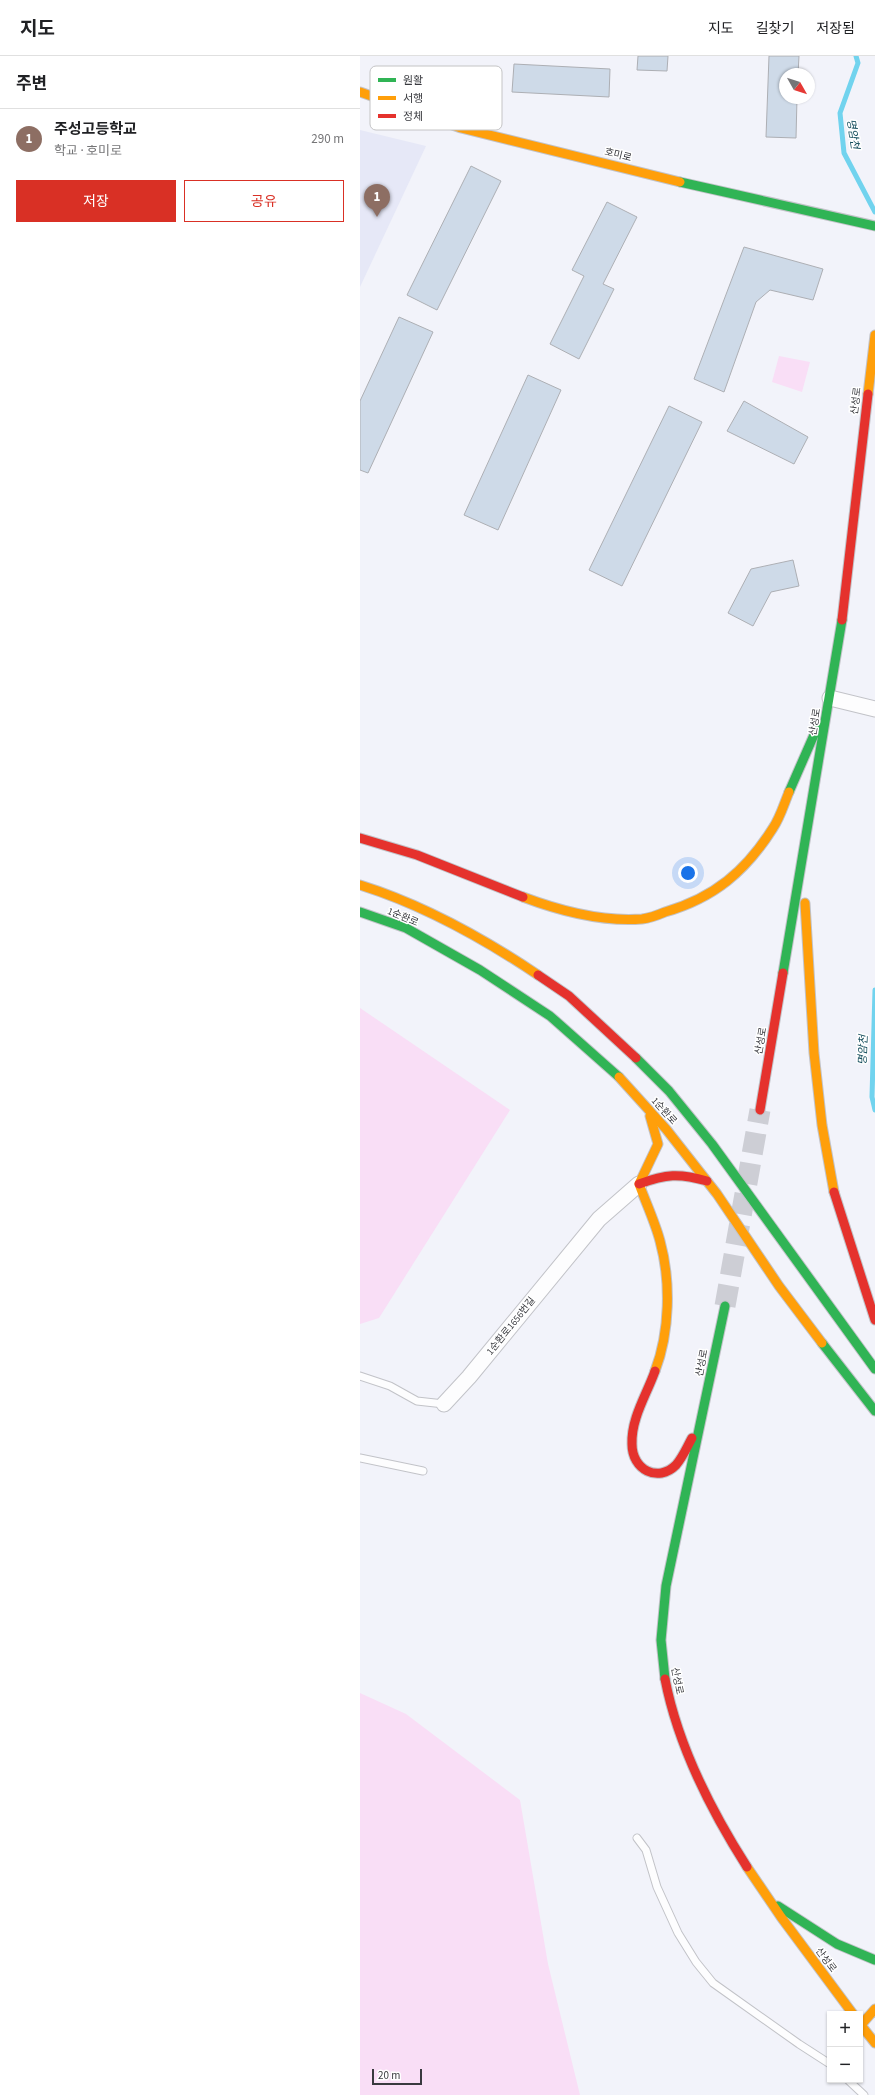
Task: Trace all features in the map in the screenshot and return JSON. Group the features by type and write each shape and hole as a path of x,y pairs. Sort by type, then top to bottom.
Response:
{"main road":[{"name":"호미로","path":"360,92 370,96"},
{"name":"호미로","path":"469,130 727,194 875,226"},
{"name":"산성로","path":"760,1110 802,869 840,637 875,335"},
{"path":"360,838 417,856 544,905 598,918 643,918 690,905 726,883 754,854 774,827 830,698"},
{"path":"802,869 814,1053 822,1125 836,1203 875,1320"},
{"name":"1순환로","path":"360,885 384,893 452,923 510,956 569,996 620,1042 669,1091 712,1144 875,1369"},
{"name":"1순환로","path":"360,912 406,928 480,970 550,1016 615,1073 707,1181 779,1286 875,1411"},
{"path":"648,1110 658,1144 639,1184 660,1241 666,1275 667,1315 661,1354 636,1420 632,1441 634,1459 642,1470 653,1473 665,1471 676,1465 702,1421"},
{"path":"639,1184 664,1174 686,1175 707,1181"},
{"name":"산성로","path":"725,1306 702,1421 673,1544 661,1628 662,1659 671,1705 692,1766 712,1810 737,1854 767,1899 850,2011"},
{"path":"767,1899 834,1942 861,1956 875,1960"},
{"path":"863,2021 875,2009"},
{"path":"863,2028 875,2043"}],"street":[{"path":"830,698 875,709"},
{"name":"1순환로1656번길","path":"444,1404 469,1377 599,1218 639,1184"}],"lane":[{"name":"1순환로1656번길","path":"360,1376 390,1386 417,1401 444,1404"},
{"path":"360,1458 423,1471"},
{"path":"638,1838 646,1850 657,1887 678,1933 704,1973 713,1983 827,2062"},
{"path":"851,2083 864,2095"}],"shaded area":[{"path":"360,130 426,146 360,287"},
{"path":"779,356 810,362 802,392 772,382"},
{"path":"360,1008 510,1110 379,1318 360,1324"},
{"path":"360,1693 406,1714 520,1800 548,1964 580,2095 360,2095"}],"building":[{"path":"638,56 668,56 667,71 637,70"},
{"path":"769,56 799,56 798,68 779,68 779,104 797,104 796,138 766,137"},
{"path":"514,64 610,69 609,97 512,92"},
{"path":"471,166 501,181 437,310 407,295"},
{"path":"607,202 637,217 603,284 614,289 579,359 550,344 584,276 572,270"},
{"path":"744,247 823,269 813,300 770,290 756,302 724,392 694,379"},
{"path":"399,317 433,332 368,473 360,470 360,401"},
{"path":"528,375 561,390 498,530 464,515"},
{"path":"744,401 808,437 794,464 727,431"},
{"path":"669,406 702,422 622,586 589,570"},
{"path":"793,560 799,586 771,592 753,626 728,613 751,569"}],"waterway":[{"name":"명암천","path":"856,56 858,63 840,113 844,153 875,212"},
{"name":"명암천","path":"875,990 872,1097 875,1110"}],"tunnel":[{"path":"725,1306 760,1110"}],"traffic: fast":[{"path":"680,182 875,226"},
{"path":"783,973 842,620"},
{"path":"789,792 817,728"},
{"path":"360,912 406,928 480,970 550,1016 619,1077"},
{"path":"636,1058 669,1091 712,1144 875,1369"},
{"path":"665,1679 661,1640 666,1586 725,1306"},
{"path":"822,1343 875,1411"},
{"path":"778,1906 837,1944 875,1960"}],"traffic: slow":[{"path":"360,92 370,96"},
{"path":"469,130 680,182"},
{"path":"868,394 875,335"},
{"path":"523,897 566,911 612,919 645,919 683,906 714,891 740,870 763,843 775,824 789,792"},
{"path":"360,885 407,902 452,924 496,948 538,975"},
{"path":"805,903 814,1053 822,1125 834,1192"},
{"path":"619,1077 666,1129 717,1194 779,1286 822,1343"},
{"path":"650,1116 658,1144 639,1184 660,1241 664,1256 667,1289 664,1340 655,1371"},
{"path":"747,1867 781,1917 851,2011"},
{"path":"863,2023 875,2009"},
{"path":"863,2028 875,2043"}],"traffic: jam":[{"path":"842,620 868,394"},
{"path":"360,838 417,855 523,897"},
{"path":"760,1110 783,973"},
{"path":"538,975 569,996 636,1058"},
{"path":"639,1184 657,1178 673,1176 707,1181"},
{"path":"834,1192 875,1320"},
{"path":"655,1371 640,1406 632,1434 633,1453 636,1461 647,1471 662,1473 676,1465 692,1438"},
{"path":"665,1679 678,1728 697,1776 720,1823 747,1867"}],"place":[{"name":"주성고등학교","path":"377,217"}]}
